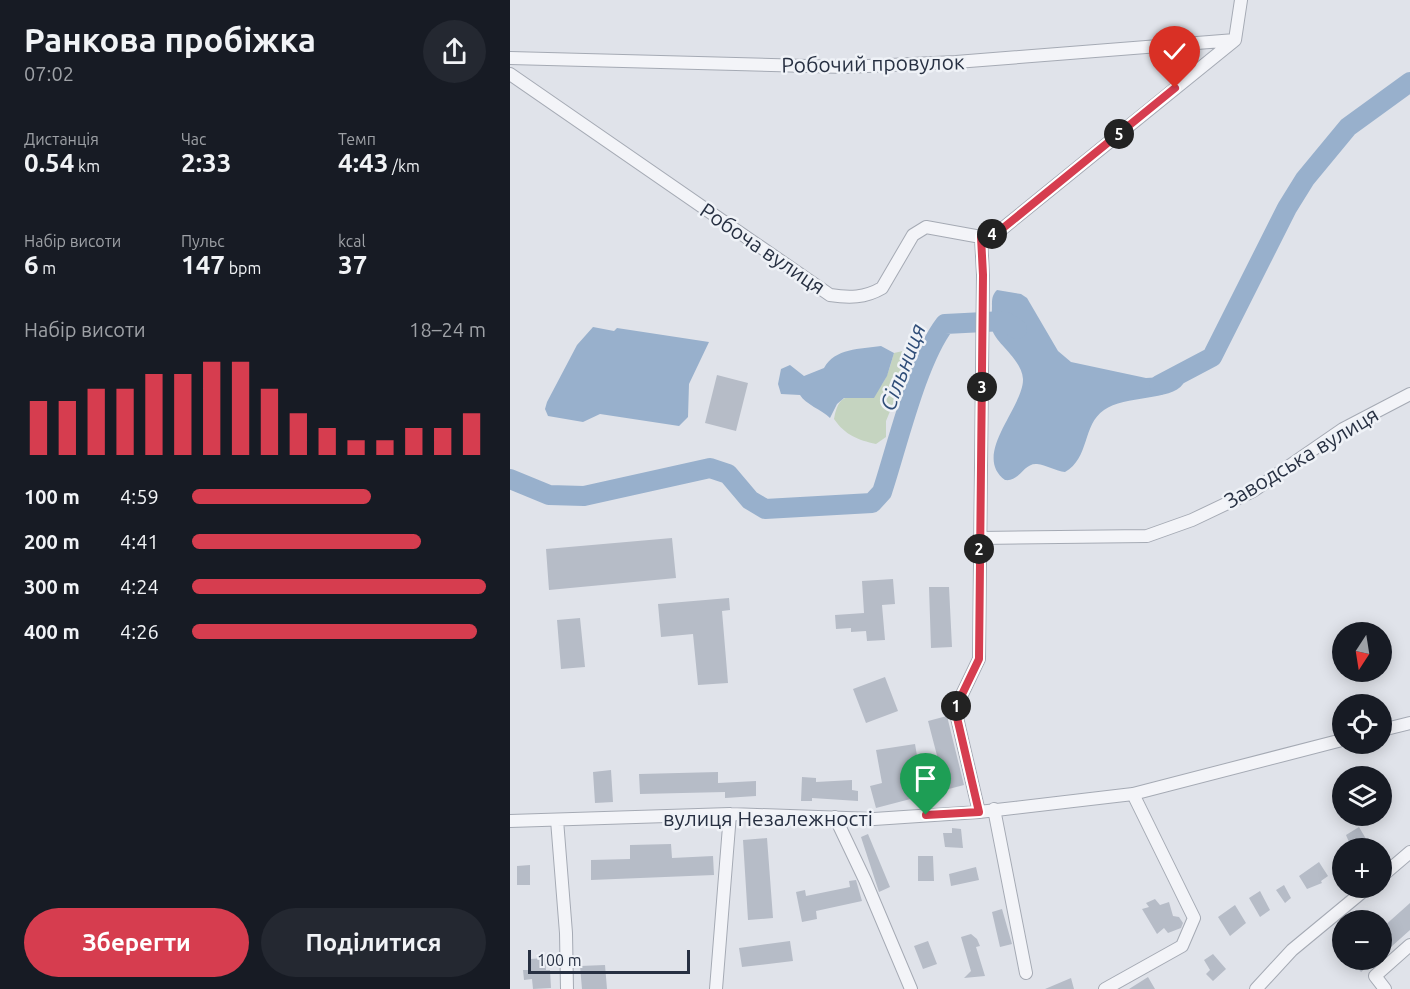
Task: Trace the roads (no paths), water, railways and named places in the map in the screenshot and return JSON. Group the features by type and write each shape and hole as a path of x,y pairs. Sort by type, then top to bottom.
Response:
{"street":[{"path":"979,812 955,709 979,659 983,335 981,237 997,233 1235,40 1241,0"},
{"name":"Робочий провулок","path":"510,58 845,67 956,62 1235,40"},
{"name":"Робоча вулиця","path":"510,74 830,295 849,298 873,294 882,288 913,235 926,227 981,237"},
{"name":"Заводська вулиця","path":"979,538 1147,536 1192,520 1253,491 1343,429 1410,394"},
{"path":"1392,728 1410,723"},
{"name":"вулиця Незалежності","path":"510,822 730,814 874,819 979,812 1133,794 1332,743"},
{"path":"1105,989 1182,946 1194,918 1133,794"},
{"path":"994,810 1026,973"},
{"path":"716,989 730,814"},
{"path":"835,817 911,989"},
{"path":"557,820 566,933 567,989"},
{"path":"1392,867 1410,852"},
{"path":"1261,988 1292,950 1355,898"},
{"path":"1385,989 1375,976 1410,945"}],"water":[{"path":"997,290 1021,294 1027,298 1058,351 1071,362 1146,378 1163,377 1181,371 1185,377 1183,384 1169,393 1124,402 1104,410 1092,424 1079,459 1065,472 1032,464 1014,478 1005,480 996,470 994,458 996,444 1016,403 1023,379 1022,372 1014,358 998,340 992,329 992,299"},
{"path":"593,327 614,331 617,328 709,342 689,384 688,417 679,426 600,414 583,422 548,416 545,409 547,402 577,345"},
{"path":"881,346 894,353 887,376 874,398 844,398 837,404 830,418 800,395 781,394 778,384 781,369 790,365 804,376 824,368 829,361 841,353"}],"waterway":[{"name":"Сільниця","path":"1159,385 1212,357 1287,208 1305,179 1348,127 1410,82"},
{"name":"Сільниця","path":"510,479 549,495 584,496 710,468 728,474 750,500 765,509 872,503 882,492 925,359 945,324 1004,321 1017,329"}]}
